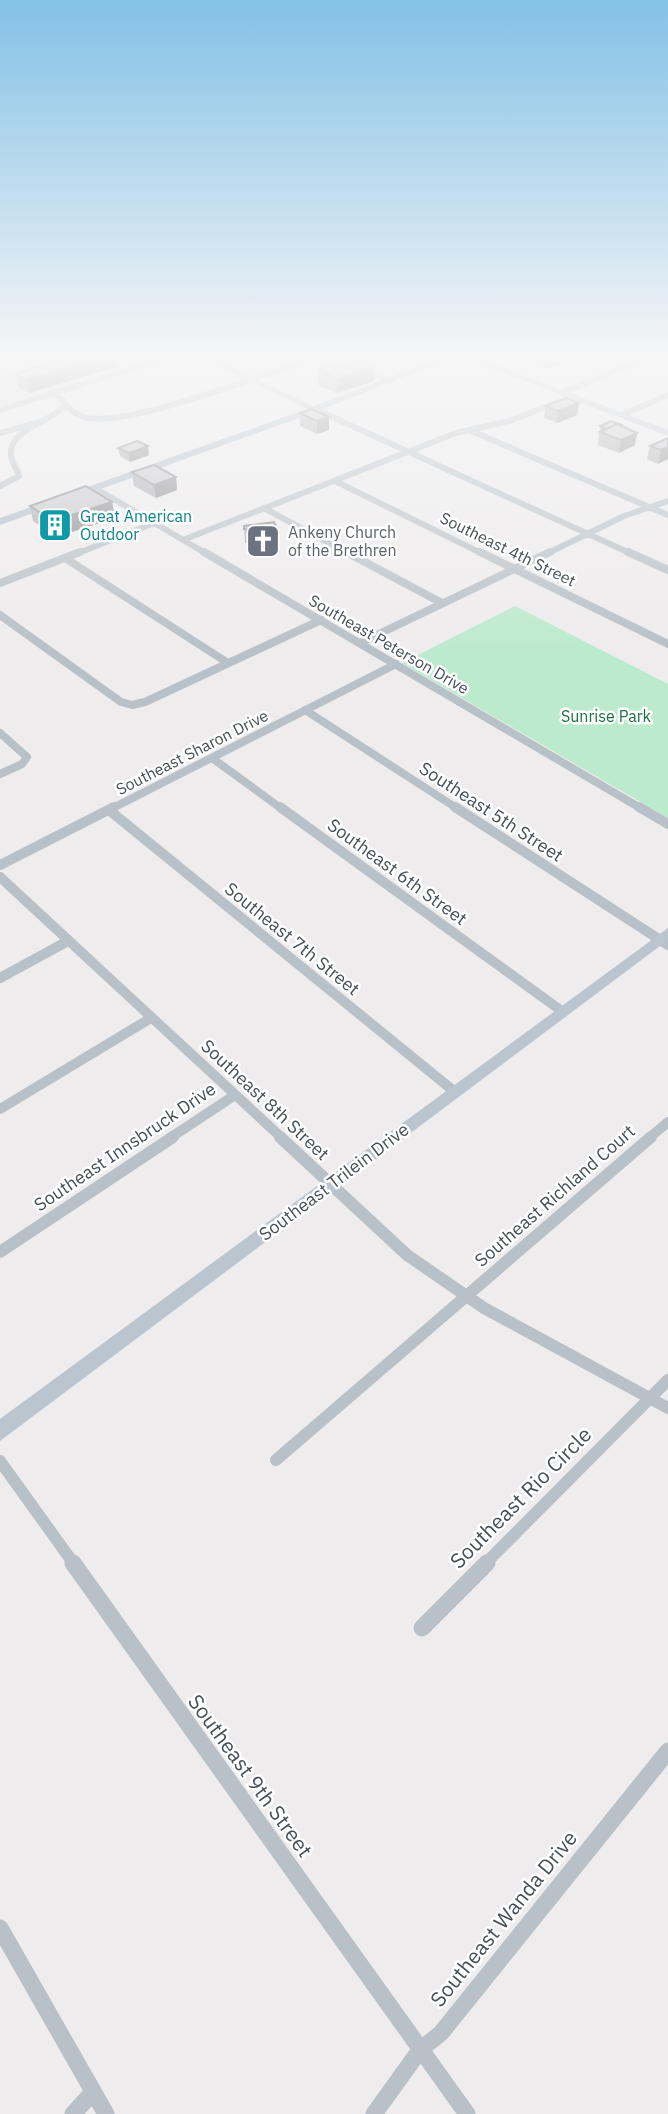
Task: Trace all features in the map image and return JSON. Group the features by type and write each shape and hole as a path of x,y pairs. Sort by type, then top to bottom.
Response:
{"main road":[{"path":"0,522 191,454"}],"street":[{"path":"0,486 19,476 10,454"},
{"path":"183,540 404,454"},
{"path":"412,454 668,570"},
{"path":"525,454 668,515"},
{"name":"Southeast 4th Street","path":"335,481 668,644"},
{"name":"Southeast Peterson Drive","path":"95,488 668,824"},
{"path":"360,643 587,533 648,506 668,501"},
{"path":"264,508 442,603"},
{"path":"0,583 154,523"},
{"path":"65,558 228,663"},
{"path":"0,615 121,702 139,704 321,620"},
{"name":"Southeast Sharon Drive","path":"0,865 396,664"},
{"name":"Southeast 5th Street","path":"305,710 665,939"},
{"path":"0,733 26,753 22,764 0,774"},
{"name":"Southeast 6th Street","path":"212,758 563,1012"},
{"name":"Southeast 7th Street","path":"109,810 455,1092"},
{"name":"Southeast 8th Street","path":"0,877 407,1255 466,1296 668,1408"},
{"name":"Southeast Trilein Drive","path":"0,1431 665,939"},
{"path":"0,978 68,941"},
{"path":"0,1109 151,1018"},
{"name":"Southeast Innsbruck Drive","path":"0,1252 235,1096"},
{"name":"Southeast Richland Court","path":"276,1460 668,1122"},
{"path":"650,1398 668,1380"},
{"name":"Southeast Rio Circle","path":"422,1628 650,1398"},
{"name":"Southeast 9th Street","path":"0,1461 467,2114"},
{"name":"Southeast Wanda Drive","path":"374,2114 420,2050 441,2034 668,1751"},
{"path":"0,1927 106,2114"},
{"path":"73,2114 93,2092"}],"green space":[{"name":"Sunrise Park","path":"515,606 668,684 668,818 402,663"}],"building":[{"path":"154,465 176,477 154,485 132,472"},
{"path":"86,486 112,502 53,521 30,506"},
{"path":"274,522 277,530 244,529 244,526"}],"place":[{"name":"Great American Outdoor","path":"55,525"},
{"name":"Ankeny Church of the Brethren","path":"263,541"}]}
